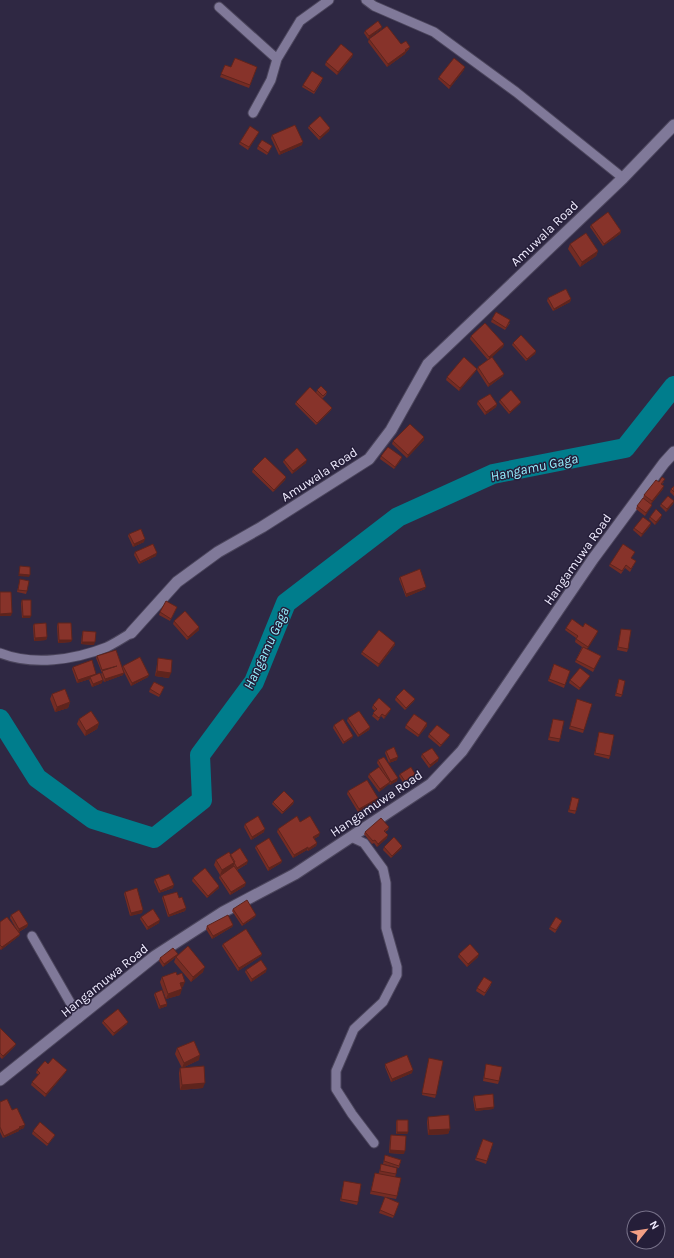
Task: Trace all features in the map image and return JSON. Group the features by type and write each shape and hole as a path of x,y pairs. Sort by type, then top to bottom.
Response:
{"street":[{"path":"253,113 272,80 277,59 300,21 329,0"},
{"path":"366,0 374,6 434,32 516,92 623,178"},
{"path":"219,7 277,59"},
{"name":"Amuwala Road","path":"0,653 10,657 39,660 81,656 108,646 132,633 177,582 218,552 262,527 369,459 391,430 428,364 623,178 674,125"},
{"name":"Hangamuwa Road","path":"0,1080 155,956 223,912 295,874 431,784 462,751 593,559 664,463 674,452"},
{"path":"351,837 364,843 382,869 386,883 386,928 397,967 397,975 383,1002 354,1029 336,1071 336,1089 352,1114 374,1143"},
{"path":"32,936 78,1018"}],"building":[{"path":"378,21 382,27 369,36 365,31"},
{"path":"387,26 401,44 406,41 410,47 388,64 369,39"},
{"path":"341,44 353,54 338,72 326,62"},
{"path":"235,58 257,67 250,85 221,74 225,65 231,67"},
{"path":"454,58 465,67 450,86 439,77"},
{"path":"312,71 323,78 314,92 303,85"},
{"path":"320,116 330,128 320,137 309,126"},
{"path":"295,125 303,142 280,152 272,135"},
{"path":"250,126 259,132 249,147 240,142"},
{"path":"262,140 272,146 268,153 258,146"},
{"path":"608,212 621,231 604,244 591,225"},
{"path":"586,233 598,251 582,262 570,244"},
{"path":"566,289 571,299 554,309 548,298"},
{"path":"496,312 510,320 506,328 492,319"},
{"path":"485,323 504,344 489,357 471,336"},
{"path":"521,335 536,351 527,359 513,343"},
{"path":"464,357 477,369 460,388 447,377"},
{"path":"492,357 504,374 489,384 478,367"},
{"path":"321,386 327,392 323,396 317,390"},
{"path":"310,387 332,408 317,423 296,402"},
{"path":"511,390 521,402 510,412 500,400"},
{"path":"490,394 497,404 486,412 478,401"},
{"path":"410,424 424,437 408,455 393,441"},
{"path":"388,447 402,457 395,467 381,456"},
{"path":"297,448 307,460 293,471 284,460"},
{"path":"265,457 286,477 274,490 253,469"},
{"path":"662,477 665,479 661,484 664,486 652,501 644,495 656,480 659,482"},
{"path":"668,496 674,501 667,509 661,504"},
{"path":"643,498 652,505 646,513 637,506"},
{"path":"656,509 662,515 656,522 650,517"},
{"path":"643,517 651,523 642,534 634,528"},
{"path":"141,529 145,539 134,544 129,534"},
{"path":"153,544 157,553 140,562 135,552"},
{"path":"623,544 635,552 631,558 636,561 631,569 626,565 622,571 610,564"},
{"path":"20,566 30,567 30,575 19,574"},
{"path":"420,569 426,587 406,594 400,577"},
{"path":"20,579 29,581 27,591 18,590"},
{"path":"0,592 11,592 12,613 0,614"},
{"path":"22,600 31,600 31,616 23,616"},
{"path":"166,601 177,607 171,619 160,612"},
{"path":"185,611 199,627 188,637 174,621"},
{"path":"572,619 583,627 585,623 598,631 588,647 576,639 578,636 566,628"},
{"path":"46,623 47,637 35,638 34,624"},
{"path":"58,623 71,623 72,640 59,640"},
{"path":"621,629 631,630 628,649 618,647"},
{"path":"379,630 395,643 379,664 362,652"},
{"path":"83,631 96,632 95,642 82,642"},
{"path":"583,647 601,656 594,669 576,660"},
{"path":"116,650 124,673 105,679 102,671 117,666 102,670 97,656"},
{"path":"140,657 149,675 132,683 123,666"},
{"path":"158,658 172,660 171,673 157,671"},
{"path":"92,660 96,674 78,680 73,667"},
{"path":"554,664 570,671 565,685 549,679"},
{"path":"580,668 590,676 580,688 570,680"},
{"path":"100,673 103,680 93,684 90,677"},
{"path":"619,679 625,681 622,695 616,693"},
{"path":"154,682 164,687 160,695 150,689"},
{"path":"65,689 70,702 57,707 52,694"},
{"path":"404,689 415,699 406,708 396,697"},
{"path":"379,698 391,709 385,716 382,714 379,718 373,713 377,709 373,705"},
{"path":"577,699 592,704 584,730 570,726"},
{"path":"91,711 99,723 86,731 79,719"},
{"path":"359,711 370,727 359,735 348,718"},
{"path":"414,714 427,723 419,735 406,725"},
{"path":"343,719 353,736 344,742 334,725"},
{"path":"553,719 564,721 560,739 549,737"},
{"path":"437,725 450,735 441,745 429,734"},
{"path":"599,732 614,735 610,756 595,753"},
{"path":"394,747 398,757 390,760 386,751"},
{"path":"432,748 439,758 430,765 422,754"},
{"path":"384,757 398,778 391,782 378,760"},
{"path":"379,767 390,782 380,789 369,774"},
{"path":"411,767 415,774 405,781 400,774"},
{"path":"367,780 378,798 359,809 348,791"},
{"path":"284,791 294,801 283,812 273,802"},
{"path":"572,797 579,799 576,811 569,810"},
{"path":"377,800 380,805 374,809 371,804"},
{"path":"258,816 265,829 252,837 245,824"},
{"path":"297,816 300,822 310,816 320,833 313,837 317,843 294,855 278,829"},
{"path":"381,818 389,827 384,831 388,835 378,844 365,832"},
{"path":"394,837 402,846 392,856 384,847"},
{"path":"269,838 282,861 269,868 256,846"},
{"path":"240,848 248,861 237,868 230,855"},
{"path":"229,852 235,862 222,870 216,860"},
{"path":"234,866 246,883 231,892 220,876"},
{"path":"205,868 219,886 208,896 193,878"},
{"path":"169,874 174,885 160,891 155,879"},
{"path":"137,888 143,910 131,913 125,892"},
{"path":"177,892 179,898 182,897 186,908 169,915 163,896"},
{"path":"247,900 256,915 243,924 233,909"},
{"path":"153,909 160,920 148,927 141,917"},
{"path":"19,910 28,924 19,929 11,915"},
{"path":"228,915 233,925 213,936 207,926"},
{"path":"7,917 20,934 2,947 0,945 0,922"},
{"path":"556,917 562,921 556,930 550,927"},
{"path":"246,929 262,954 239,968 223,944"},
{"path":"470,944 479,954 468,964 459,954"},
{"path":"188,946 205,967 193,977 176,957"},
{"path":"173,948 178,954 164,964 160,958"},
{"path":"261,960 267,969 252,979 246,970"},
{"path":"176,972 177,975 182,973 185,982 180,983 182,989 168,994 162,977"},
{"path":"484,977 492,982 485,993 477,988"},
{"path":"162,990 167,1004 160,1006 155,993"},
{"path":"118,1009 128,1022 114,1033 103,1021"},
{"path":"0,1028 16,1044 3,1056 0,1053"},
{"path":"194,1041 200,1055 184,1063 177,1048"},
{"path":"407,1055 413,1070 392,1079 385,1064"},
{"path":"53,1058 67,1070 46,1094 32,1082 40,1073 37,1070 45,1061 48,1064"},
{"path":"429,1058 443,1061 436,1095 422,1093"},
{"path":"486,1064 502,1067 499,1081 484,1078"},
{"path":"204,1066 205,1083 182,1085 180,1068"},
{"path":"493,1094 494,1107 476,1109 474,1096"},
{"path":"7,1099 12,1110 17,1108 25,1125 4,1136 0,1127 0,1102"},
{"path":"449,1115 450,1129 429,1130 428,1117"},
{"path":"397,1120 408,1120 408,1132 397,1132"},
{"path":"40,1122 55,1135 48,1144 33,1131"},
{"path":"391,1135 406,1136 405,1151 390,1150"},
{"path":"483,1139 493,1143 487,1161 476,1158"},
{"path":"385,1155 401,1160 399,1166 384,1161"},
{"path":"381,1164 397,1168 396,1174 380,1171"},
{"path":"375,1173 401,1178 397,1196 371,1191"},
{"path":"344,1181 361,1184 358,1202 341,1199"},
{"path":"385,1197 399,1203 394,1216 380,1210"}],"waterway":[{"name":"Hangamu Gaga","path":"0,719 37,778 93,819 154,838 202,800 200,755 254,682 286,603 398,517 493,474 625,448 674,386"}]}
